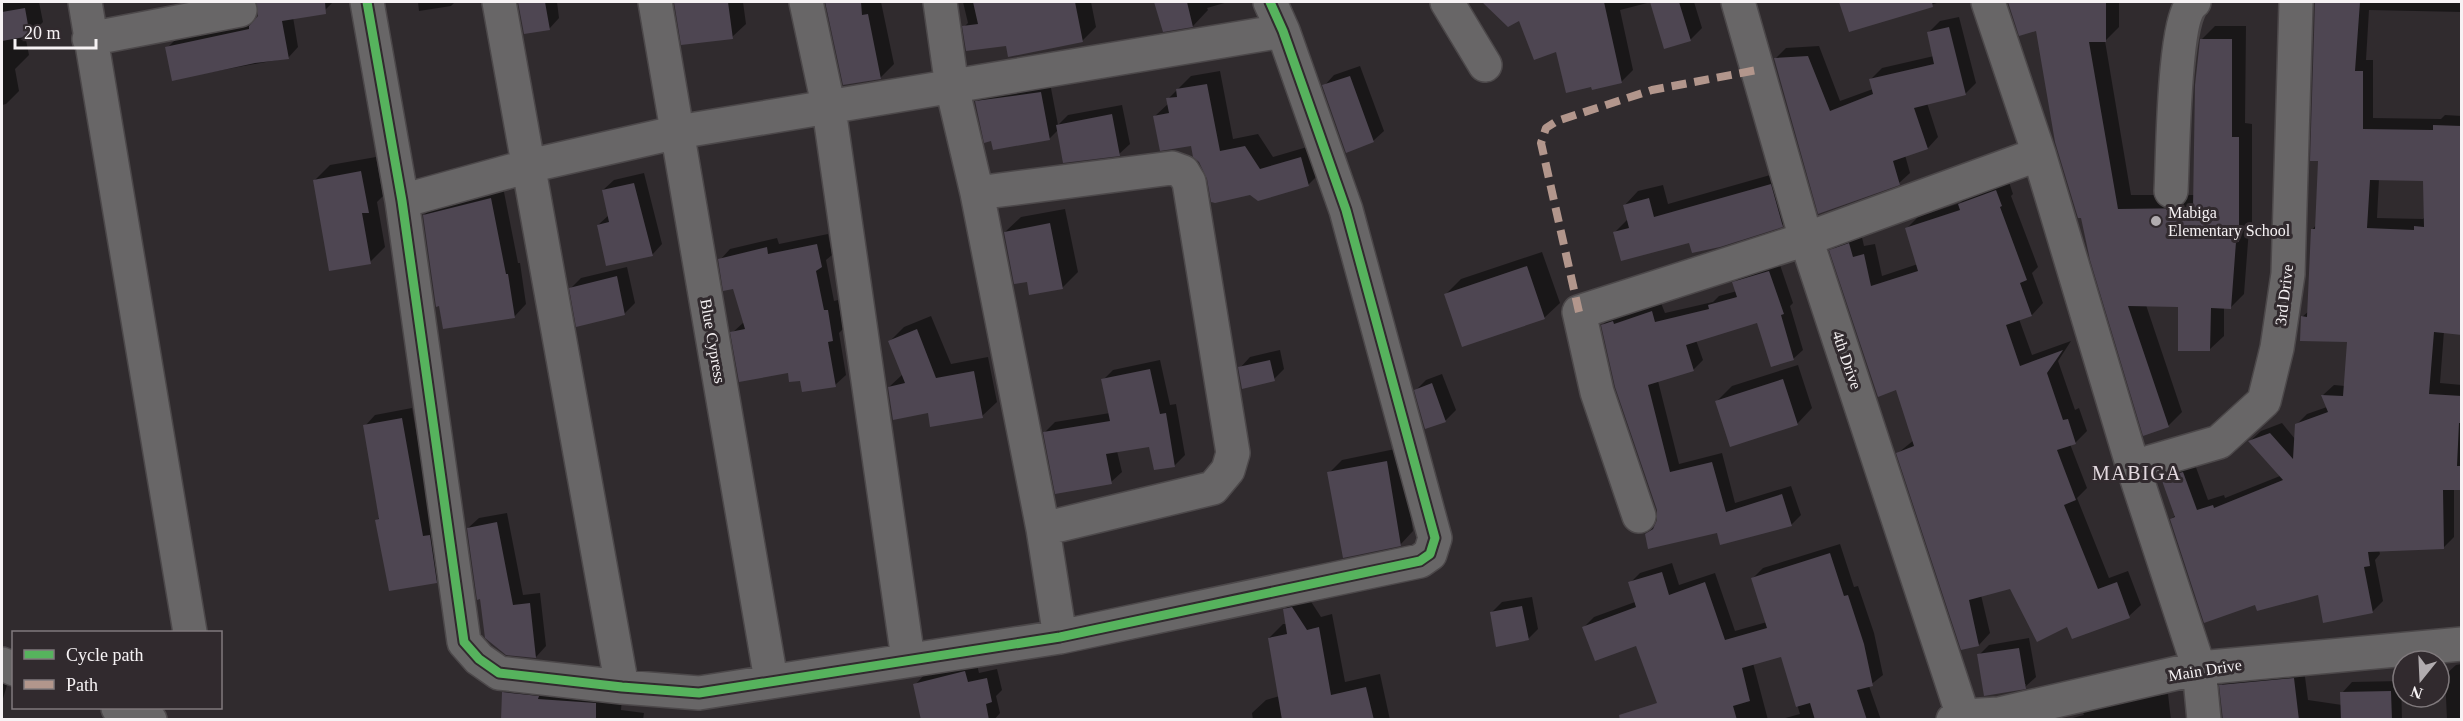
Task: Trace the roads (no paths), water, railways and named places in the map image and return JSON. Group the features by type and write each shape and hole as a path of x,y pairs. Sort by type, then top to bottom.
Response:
{"street":[{"path":"85,2 89,39 189,631"},
{"path":"367,2 402,201 464,642 479,659 499,673 699,693 771,680 1060,637 1420,561 1430,554 1435,538 1346,210 1283,31 1270,2"},
{"path":"499,2 622,687"},
{"name":"Blue Cypress","path":"656,2 771,680"},
{"path":"806,2 829,109 908,659"},
{"path":"940,2 952,87 977,193 1043,529 1060,637"},
{"path":"1447,2 1485,65"},
{"name":"4th Drive","path":"1738,2 1806,239 1958,718"},
{"path":"1988,2 2039,154 2133,467 2199,668 2205,720"},
{"path":"2171,191 2180,37 2189,6 2194,2"},
{"name":"3rd Drive","path":"2133,467 2218,442 2264,401 2277,348 2288,274 2296,2"},
{"path":"89,39 240,10"},
{"path":"402,201 529,166 678,132 829,109 1283,31"},
{"path":"1638,516 1598,392 1580,312 1806,239 2039,154"},
{"path":"977,193 1172,168 1183,172 1189,182 1233,453 1228,470 1213,488 1043,529"},
{"name":"Main Drive","path":"1958,718 1999,717 2199,668 2462,644"},
{"path":"121,709 150,720"}],"place":[{"name":"Mabiga Elementary School","path":"2156,221"}],"district":[{"name":"MABIGA","path":"2137,473"}]}
